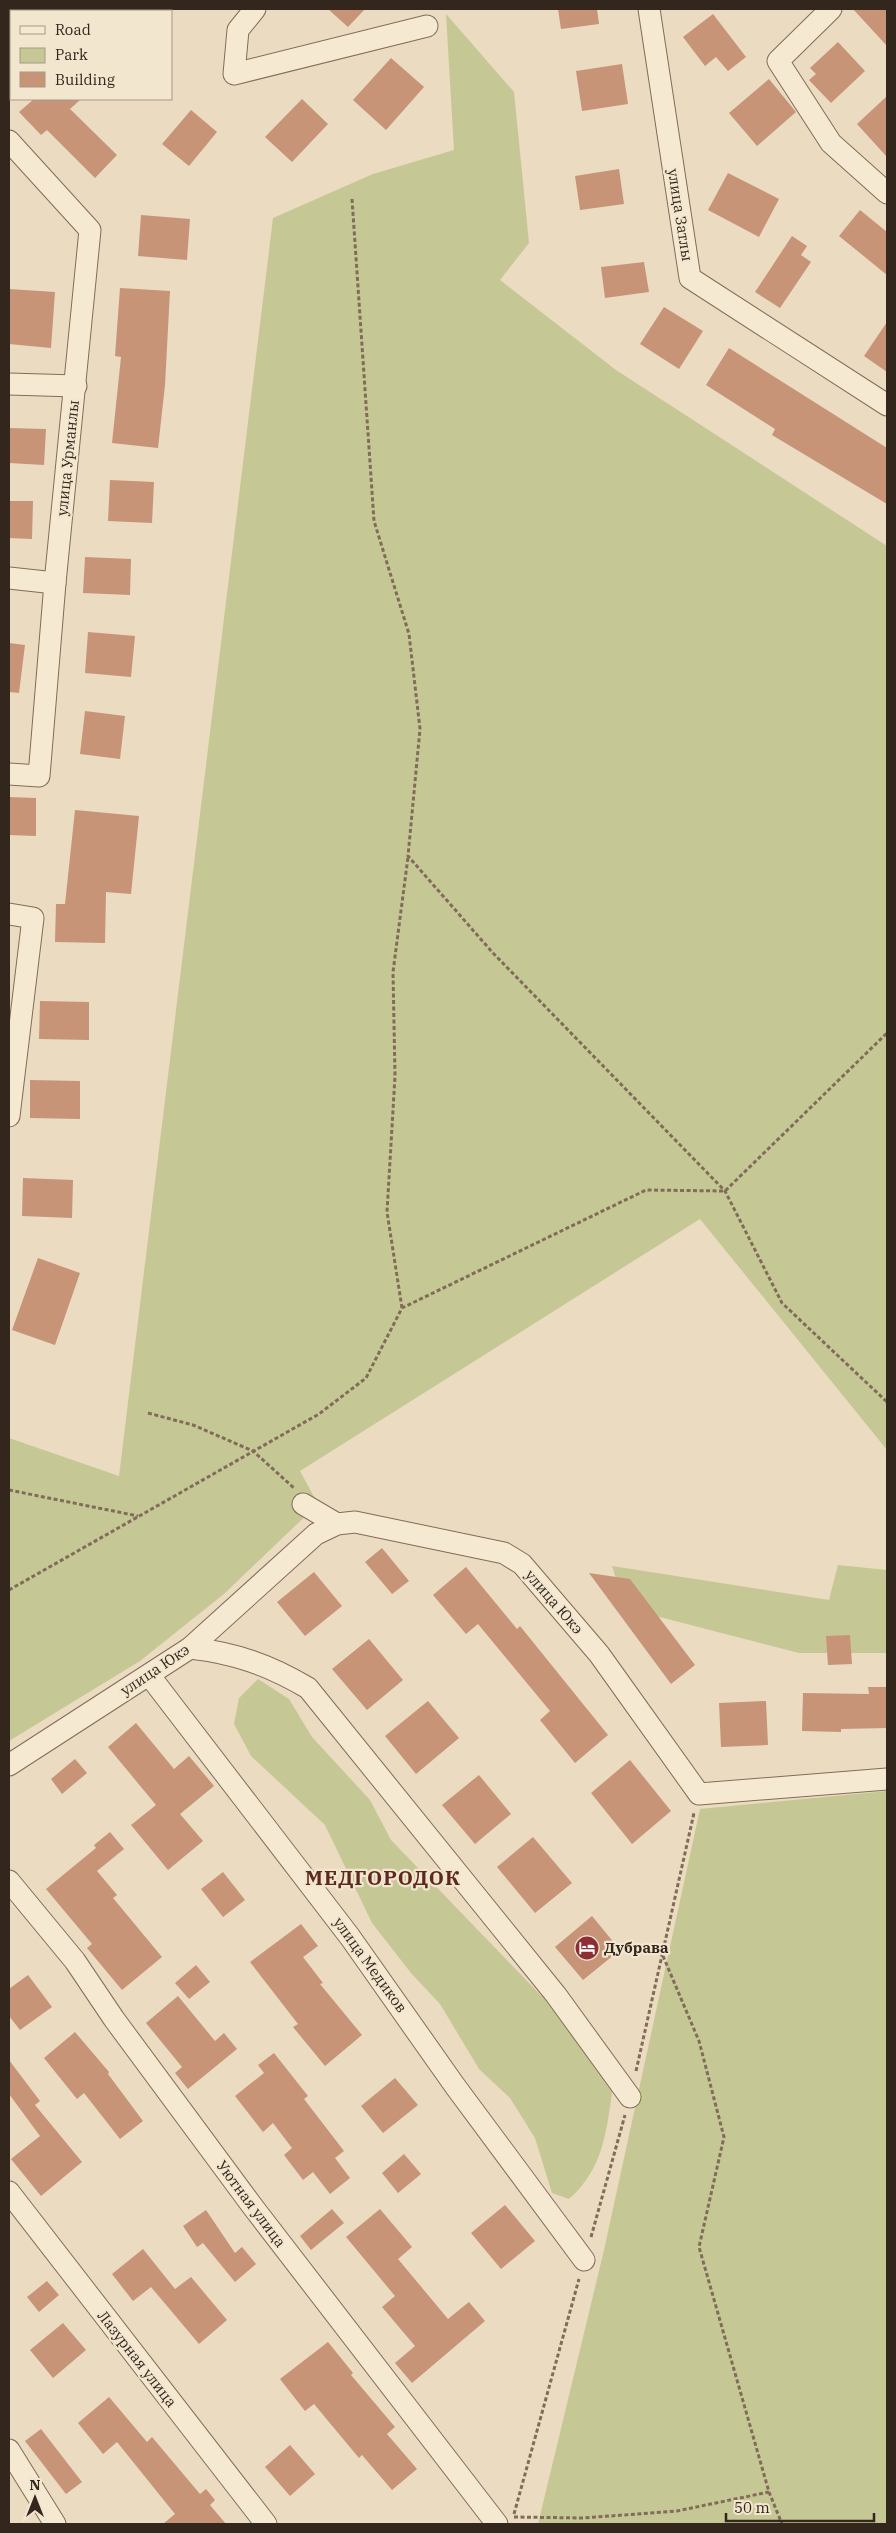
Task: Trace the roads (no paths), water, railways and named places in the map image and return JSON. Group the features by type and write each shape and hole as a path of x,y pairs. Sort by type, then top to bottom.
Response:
{"street":[{"path":"255,9 238,30 234,74 427,26"},
{"name":"улица Затлы","path":"649,9 690,278 887,405"},
{"path":"831,9 778,60 831,143 887,193"},
{"name":"улица Урманлы","path":"9,141 90,230 55,584 39,776 9,774"},
{"path":"9,384 76,386"},
{"path":"9,578 55,584"},
{"path":"9,914 33,918 9,1116"},
{"path":"303,1504 337,1524"},
{"name":"улица Юкэ","path":"9,1765 190,1648 316,1534 337,1524 355,1522 504,1553 522,1564 599,1654 698,1794 887,1778"},
{"path":"190,1648 224,1652 278,1670 308,1688 556,1994 630,2097"},
{"name":"улица Медиков","path":"149,1675 350,1936 455,2086 584,2260"},
{"name":"Уютная улица","path":"9,1881 75,1961 114,2019 265,2223 505,2520"},
{"name":"Лазурная улица","path":"9,2192 266,2524"},
{"path":"9,2450 56,2524"}],"place":[{"name":"Дубрава","path":"587,1948"}],"district":[{"name":"МЕДГОРОДОК","path":"383,1878"}]}
